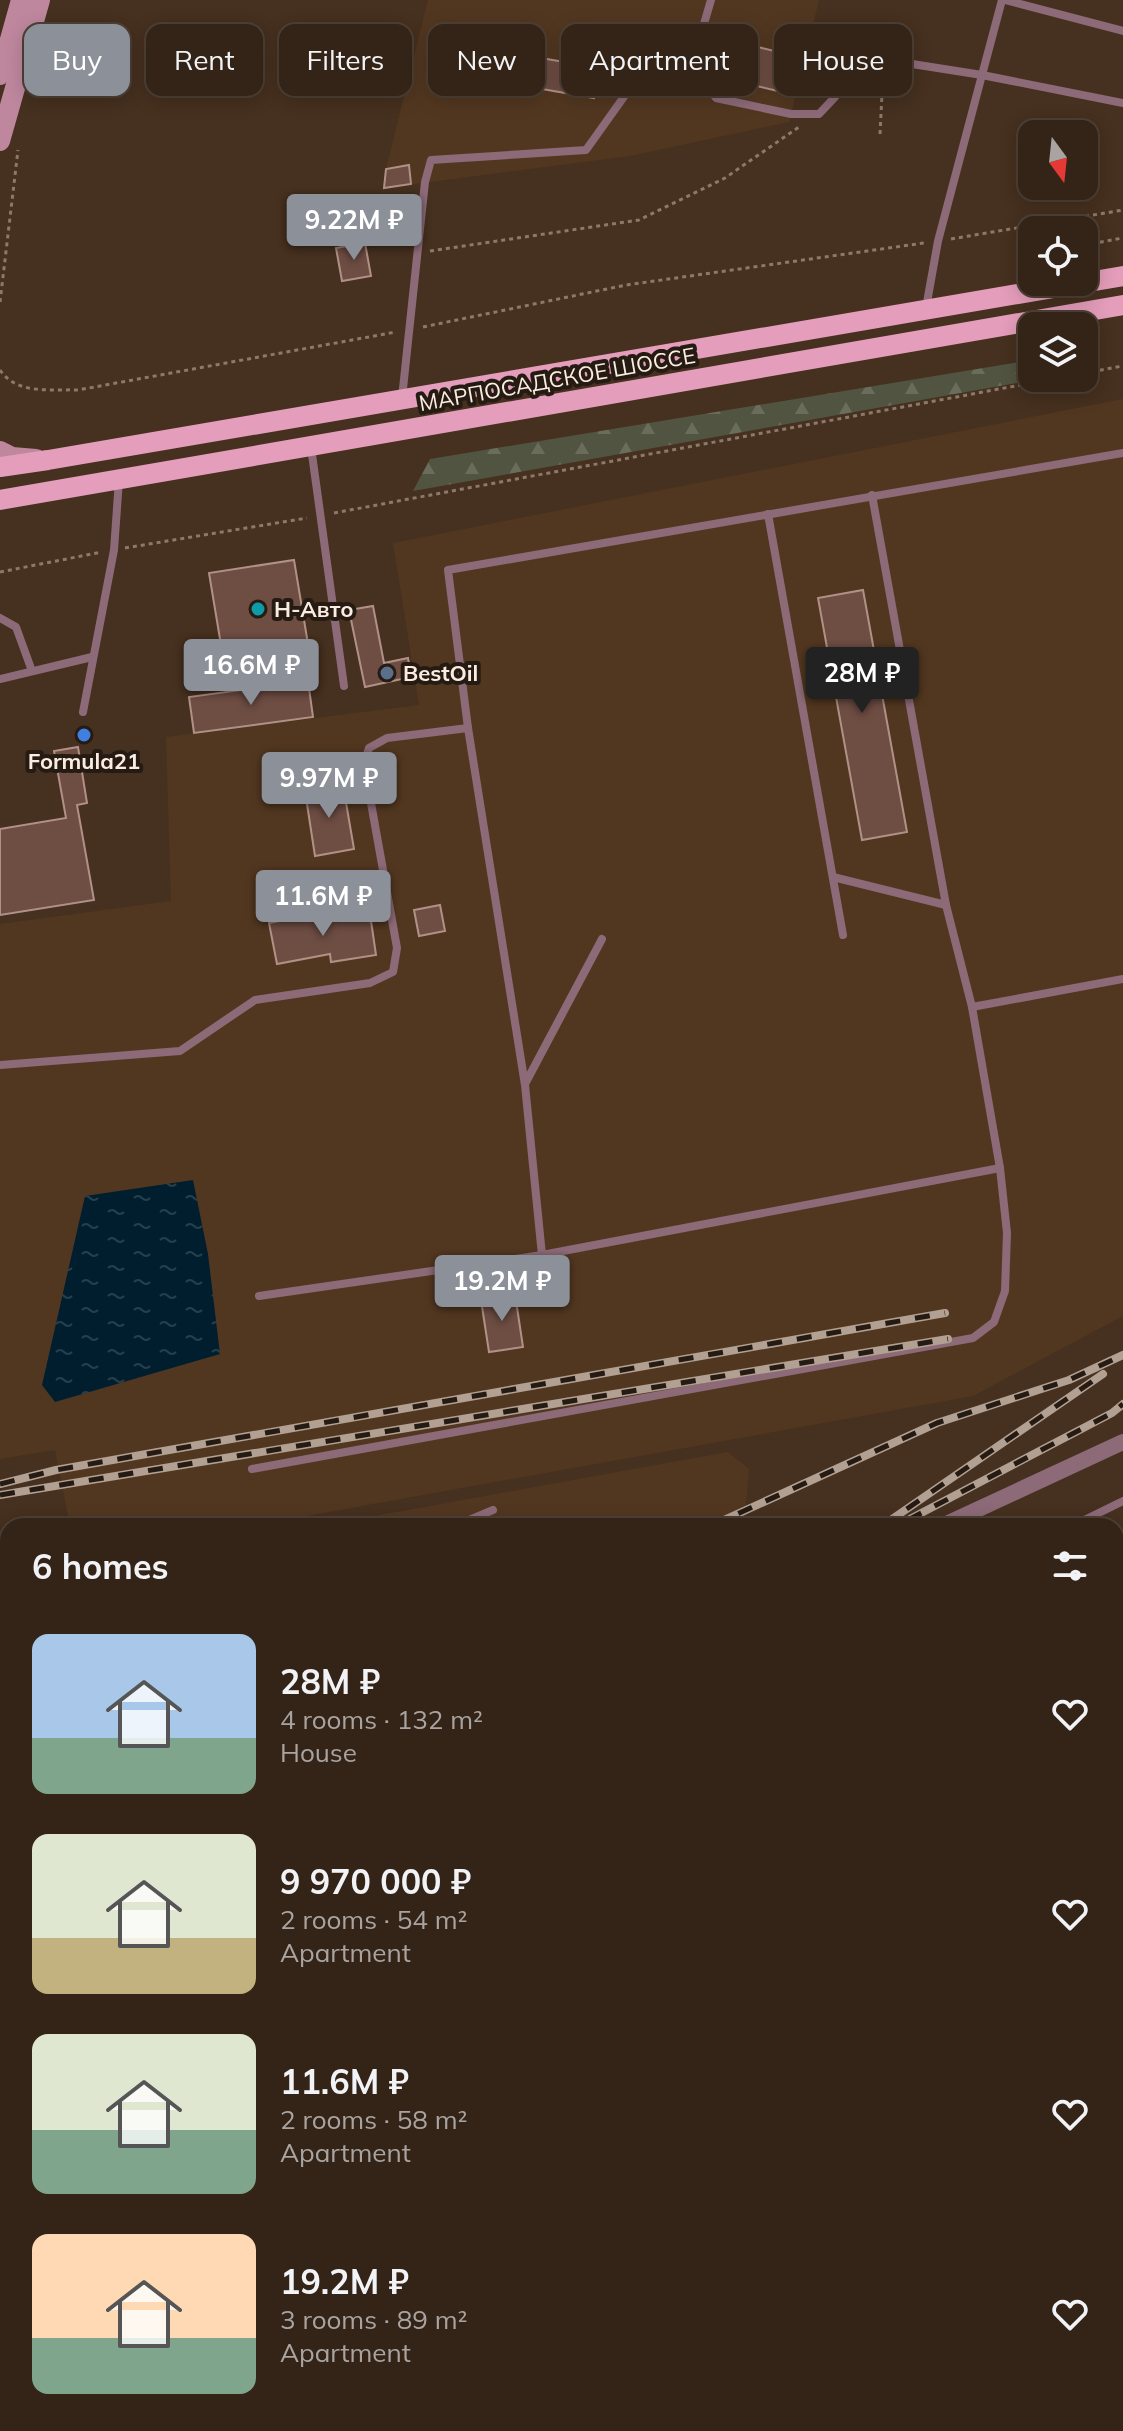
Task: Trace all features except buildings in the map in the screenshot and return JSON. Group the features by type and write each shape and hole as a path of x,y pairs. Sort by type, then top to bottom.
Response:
{"main road":[{"path":"0,75 21,0"},
{"path":"9,146 40,0"},
{"name":"МАРПОСАДСКОЕ ШОССЕ","path":"0,467 1123,276"},
{"name":"МАРПОСАДСКОЕ ШОССЕ","path":"0,500 1123,305"},
{"path":"0,451 12,457 48,460"}],"street":[{"path":"959,1518 1123,1442"}],"lane":[{"path":"711,0 692,65 716,98 791,114 819,114 835,96"},
{"path":"926,311 938,241 1003,0 1123,31"},
{"path":"912,64 1123,103"},
{"path":"402,400 425,182 431,160 586,150 624,96"},
{"path":"311,446 344,686"},
{"path":"542,1255 525,1085 468,728 448,570 1123,453"},
{"path":"83,712 114,550 119,480"},
{"path":"252,1469 973,1338 994,1322 1005,1291 1007,1233 1000,1168 972,1007 946,905 872,495"},
{"path":"768,514 843,935"},
{"path":"0,618 16,627 32,671"},
{"path":"0,679 92,657"},
{"path":"0,1065 180,1051 255,1000 370,983 393,972 397,948 364,764 369,748 387,738 468,728"},
{"path":"833,877 946,905"},
{"path":"525,1085 602,939"},
{"path":"972,1007 1123,979"},
{"path":"259,1296 542,1255 1000,1168"},
{"path":"1088,1518 1123,1501"},
{"path":"474,1518 493,1510"}],"path":[{"path":"880,134 882,96"},
{"path":"418,253 639,220 725,178 819,114"},
{"path":"0,302 9,146"},
{"path":"1088,216 1123,210"},
{"path":"943,240 1018,228"},
{"path":"1098,242 1123,238"},
{"path":"414,329 626,285 923,243"},
{"path":"0,370 6,379 25,388 78,390 398,332"},
{"path":"1098,370 1123,366"},
{"path":"345,511 1018,385"},
{"path":"121,549 292,520"},
{"path":"0,572 107,551"}],"shaded area":[{"path":"428,0 819,0 813,24 774,24 774,96 795,96 789,122 630,156 384,188 404,96 412,96 412,64"},
{"path":"1123,399 1123,1316 973,1396 295,1518 68,1518 55,1450 0,1459 0,924 171,901 166,737 419,705 393,543"},
{"path":"728,1452 749,1469 745,1518 363,1518"}],"green space":[{"path":"1018,362 1018,383 413,491 430,459"}],"water":[{"path":"193,1180 208,1254 220,1354 55,1402 42,1385 85,1196"}],"railway":[{"path":"0,1484 56,1470 945,1313"},
{"path":"0,1495 948,1339"},
{"path":"729,1518 937,1423 1069,1380 1123,1355"},
{"path":"894,1518 1103,1374"},
{"path":"912,1518 1112,1413 1123,1404"}],"place":[{"name":"Н-Авто","path":"258,609"},
{"name":"BestOil","path":"387,673"},
{"name":"Formula21","path":"84,735"}]}
